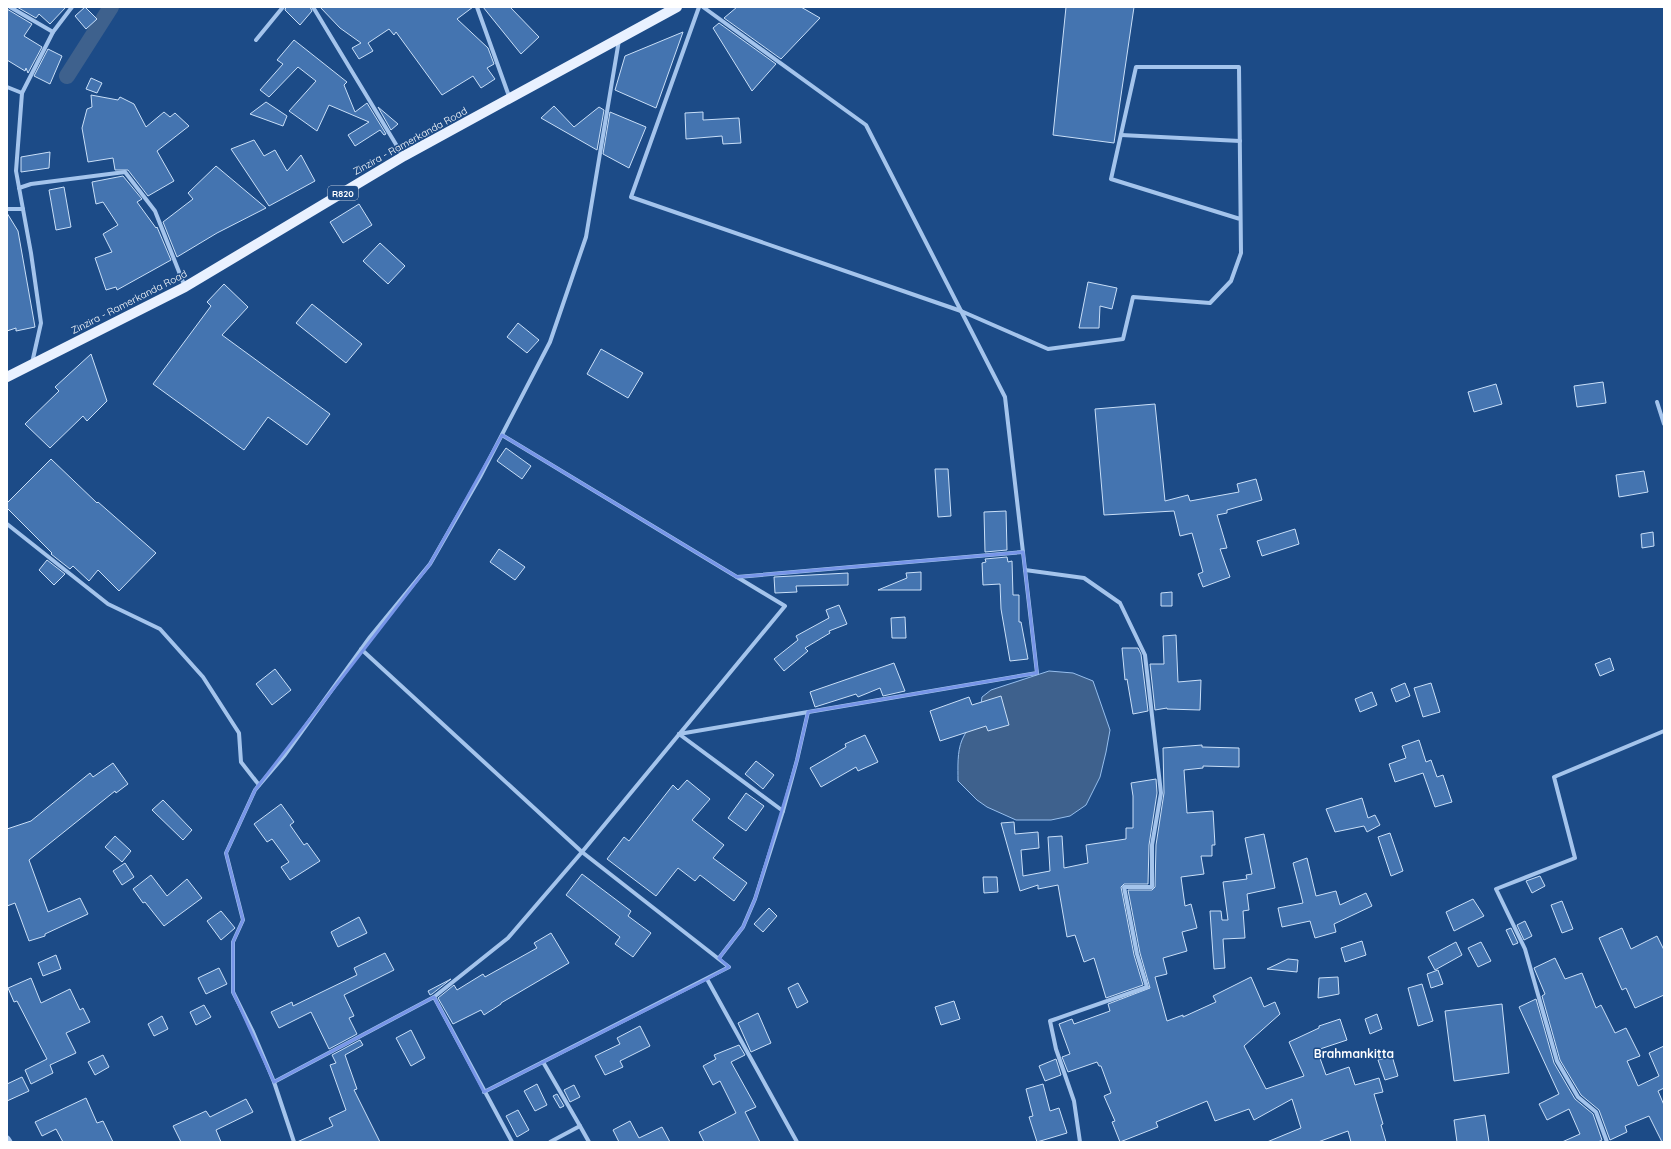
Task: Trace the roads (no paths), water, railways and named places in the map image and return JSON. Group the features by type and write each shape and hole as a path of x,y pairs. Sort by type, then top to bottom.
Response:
{"main road":[{"name":"Zinzira - Ramerkanda Road","path":"7,376 32,366 185,288 404,156 677,7"}],"street":[{"path":"10,7 53,32"},
{"path":"32,366 41,322 16,171 22,93 53,32 72,7"},
{"path":"256,40 283,7"},
{"path":"314,7 404,156"},
{"path":"477,7 510,99"},
{"path":"699,7 630,197 961,311 1048,349 1123,339 1133,297 1210,303 1231,281 1241,253 1239,67 1136,66 1111,178 1240,219"},
{"path":"679,734 1037,673 1005,397 866,124 703,7"},
{"path":"294,1142 274,1082 253,1032 232,992 233,942 243,920 226,853 255,790 284,756 361,650 430,564 480,477 550,342 586,238 620,38"},
{"path":"7,87 22,93"},
{"path":"1121,135 1240,142"},
{"path":"19,188 31,184 125,172 155,211 185,288"},
{"path":"7,209 23,209"},
{"path":"1657,402 1664,424"},
{"path":"274,1082 434,997 508,938 582,852 785,606 502,435"},
{"path":"7,524 108,604 160,629 203,677 239,733 240,762 259,785"},
{"path":"737,577 1023,552"},
{"path":"1025,570 1084,578 1120,603 1145,655 1161,793 1152,845 1152,887 1124,887 1137,954 1147,987 1050,1021 1056,1049 1074,1101 1080,1142"},
{"path":"361,650 582,852 730,966 484,1092"},
{"path":"719,958 743,927 755,899 783,811 808,712"},
{"path":"1607,1142 1596,1112 1578,1097 1558,1061 1525,949 1496,889 1575,858 1554,778 1664,731"},
{"path":"679,734 783,811"},
{"path":"706,979 797,1142"},
{"path":"434,997 512,1142"},
{"path":"543,1062 589,1142"},
{"path":"550,1142 580,1126"}],"water":[{"path":"1049,671 1073,673 1093,681 1110,730 1106,752 1100,777 1086,805 1070,816 1051,820 1016,820 987,807 977,800 958,781 959,750 962,740 979,709 982,697 991,690"}],"waterway":[{"path":"67,76 111,7"}],"district":[{"name":"Brahmankitta","path":"1354,1053"}]}
